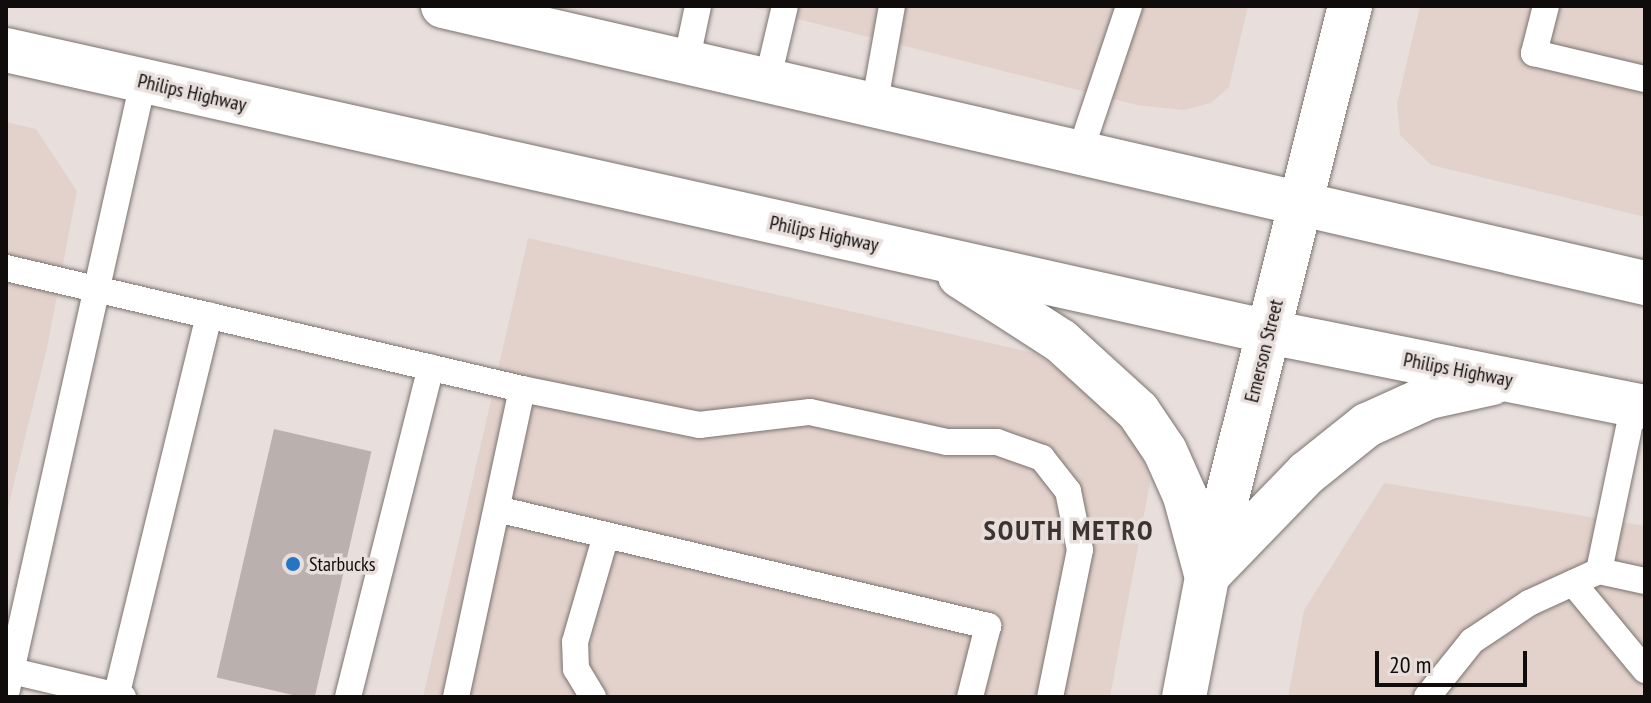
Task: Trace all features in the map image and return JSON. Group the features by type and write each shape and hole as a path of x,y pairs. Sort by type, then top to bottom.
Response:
{"main road":[{"path":"443,6 1298,206 1645,283"},
{"name":"Emerson Street","path":"1184,697 1207,577 1350,6"},
{"name":"Philips Highway","path":"6,50 1269,332 1639,406"},
{"path":"929,257 1061,341 1138,411 1185,496 1207,577"},
{"path":"1207,577 1307,473 1367,425 1429,397 1507,379"}],"lane":[{"path":"686,63 698,6"},
{"path":"767,82 785,6"},
{"path":"874,107 892,6"},
{"path":"1079,155 1129,6"},
{"path":"1546,6 1534,53 1645,79"},
{"path":"143,82 9,683 119,697 209,315"},
{"path":"6,268 522,389 699,425 810,412 947,442 997,442 1042,458 1068,491 1080,550 1050,697"},
{"path":"348,697 431,367"},
{"path":"456,697 522,389"},
{"path":"1599,571 1639,406"},
{"path":"497,509 988,626 970,697"},
{"path":"593,697 576,669 575,642 606,535"},
{"path":"1427,697 1472,641 1529,603 1599,571 1645,581"},
{"path":"1573,583 1645,670"}],"shaded area":[{"path":"746,6 1248,6 1229,87 1211,103 1184,110 1137,105"},
{"path":"1420,6 1645,6 1645,217 1431,165 1400,135 1397,104"},
{"path":"6,122 36,129 77,191 47,348 6,516"},
{"path":"528,238 1034,353 1092,391 1135,435 1150,483 1110,697 423,697"},
{"path":"1384,483 1645,526 1645,697 1288,697 1304,610"}],"building":[{"name":"Starbucks","path":"274,429 371,451 315,697 301,697 217,677"}],"place":[{"name":"Starbucks","path":"293,564"}],"district":[{"name":"SOUTH METRO","path":"1069,530"}]}
